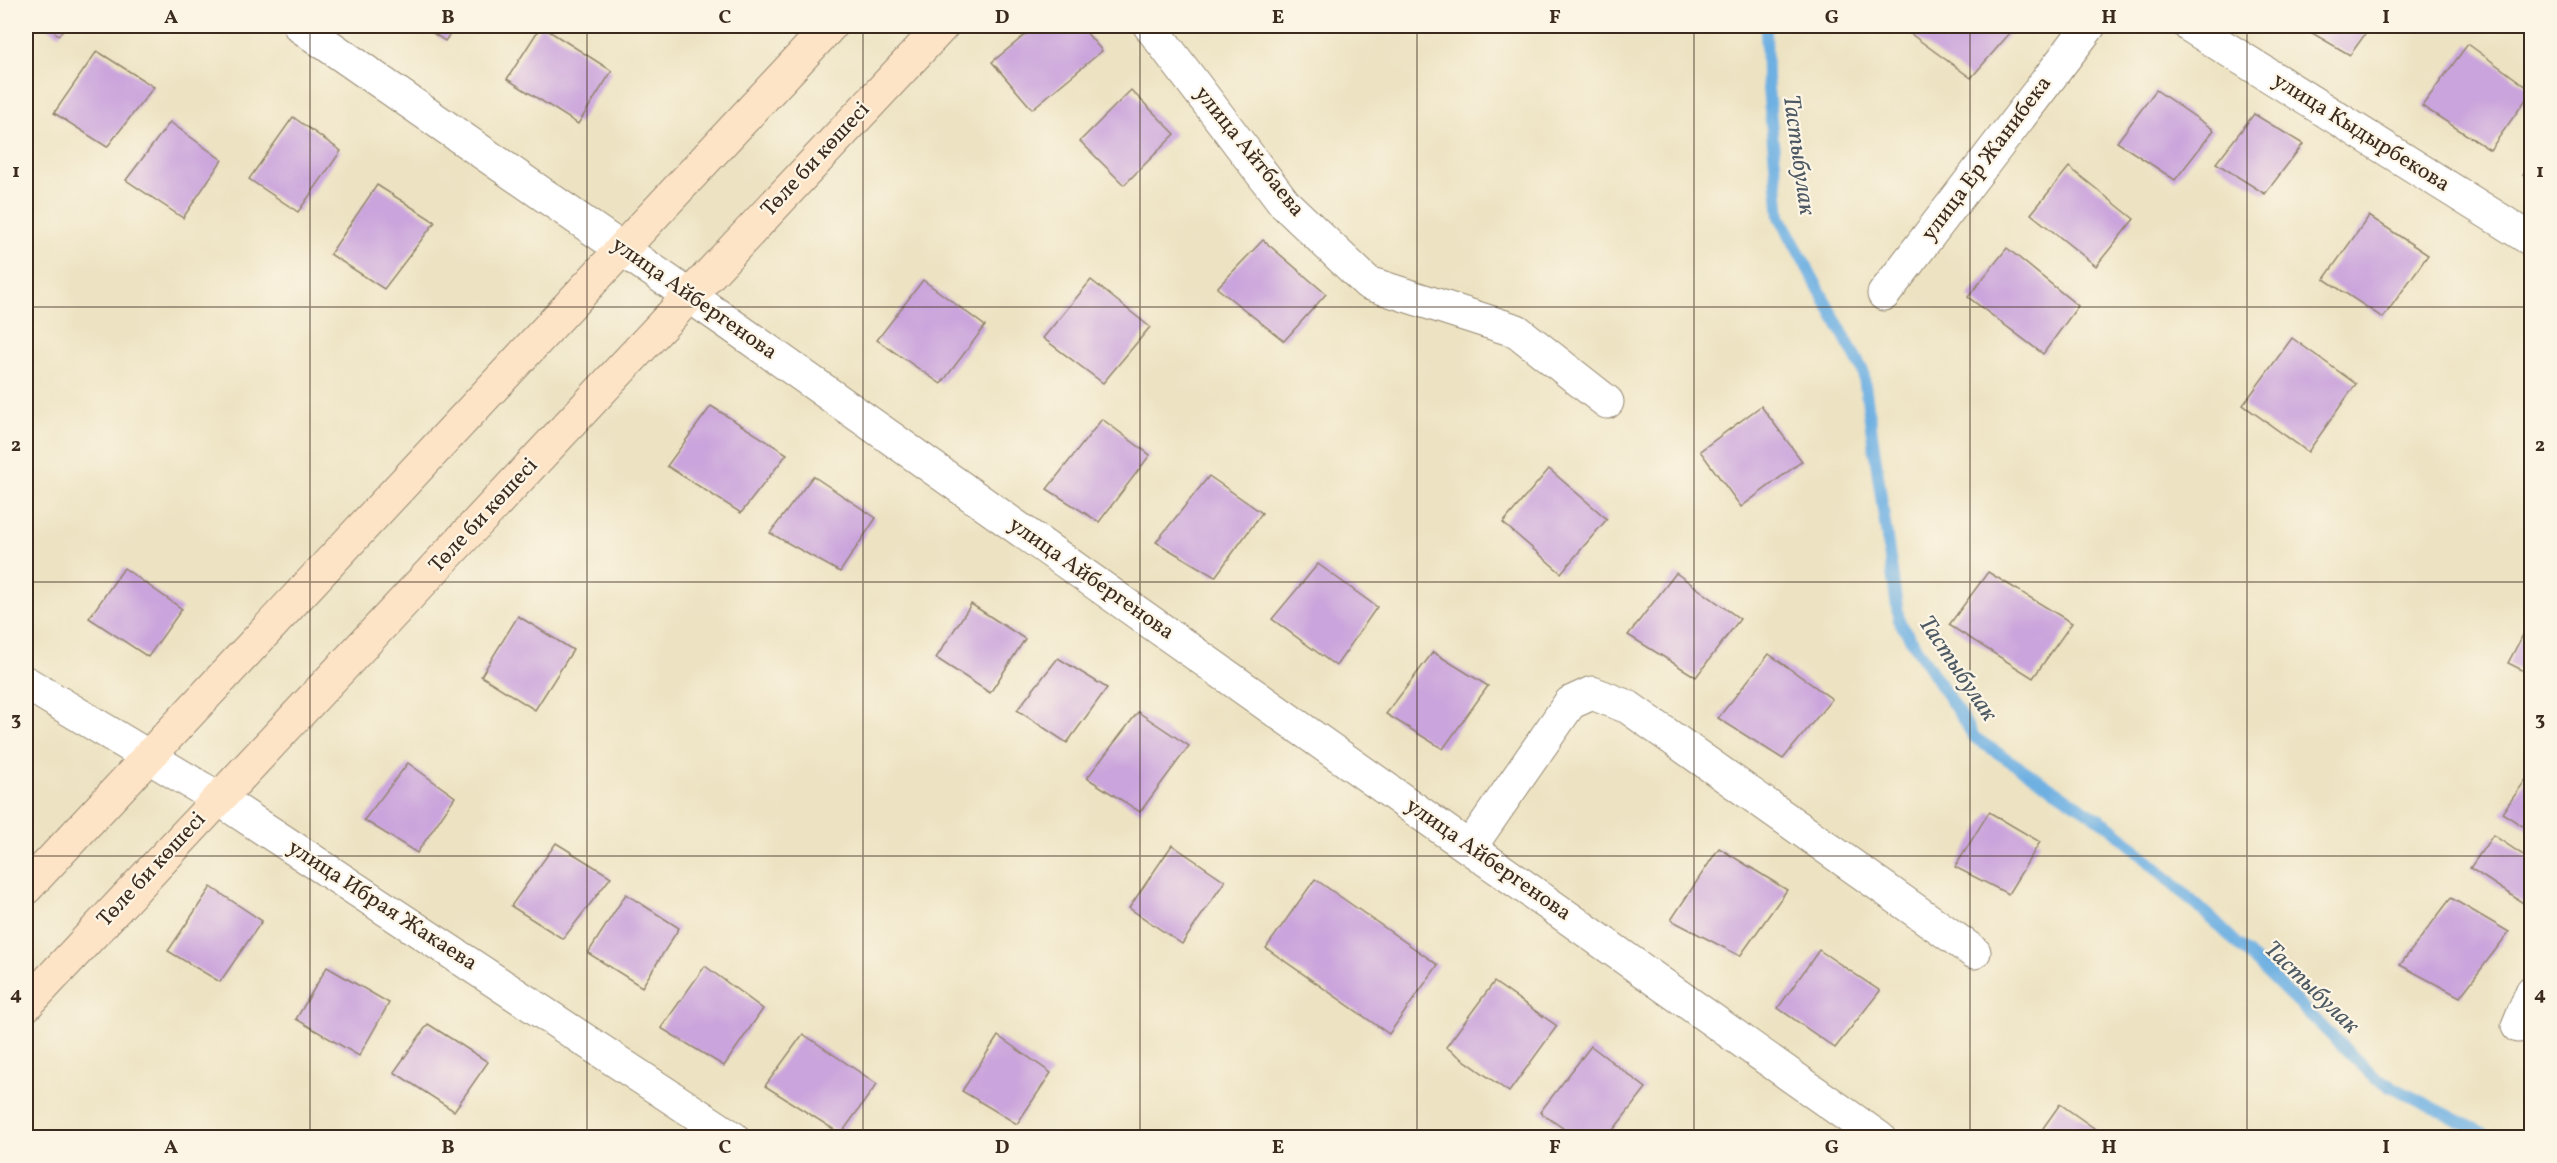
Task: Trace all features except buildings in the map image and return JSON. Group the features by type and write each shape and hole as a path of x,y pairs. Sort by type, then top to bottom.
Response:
{"main road":[{"path":"26,888 830,26"},
{"name":"Төле би көшесі","path":"26,1005 942,26"}],"street":[{"name":"улица Айбергенова","path":"300,26 690,296 1880,1137"},
{"name":"улица Айтбаева","path":"1150,26 1285,204 1368,283 1517,331 1606,402"},
{"name":"улица Ер Жанибека","path":"1884,294 2089,26"},
{"name":"улица Кыдырбекова","path":"2190,26 2532,240"},
{"name":"улица Ибрая Жакаева","path":"26,683 219,799 733,1137"},
{"path":"1470,848 1570,703 1592,693 1628,707 1974,952"},
{"path":"2518,1026 2532,992"}],"waterway":[{"name":"Тастыбулак","path":"1766,26 1767,78 1780,217 1863,371 1899,621 1975,738 2111,827 2214,921 2375,1078 2493,1138"}]}
